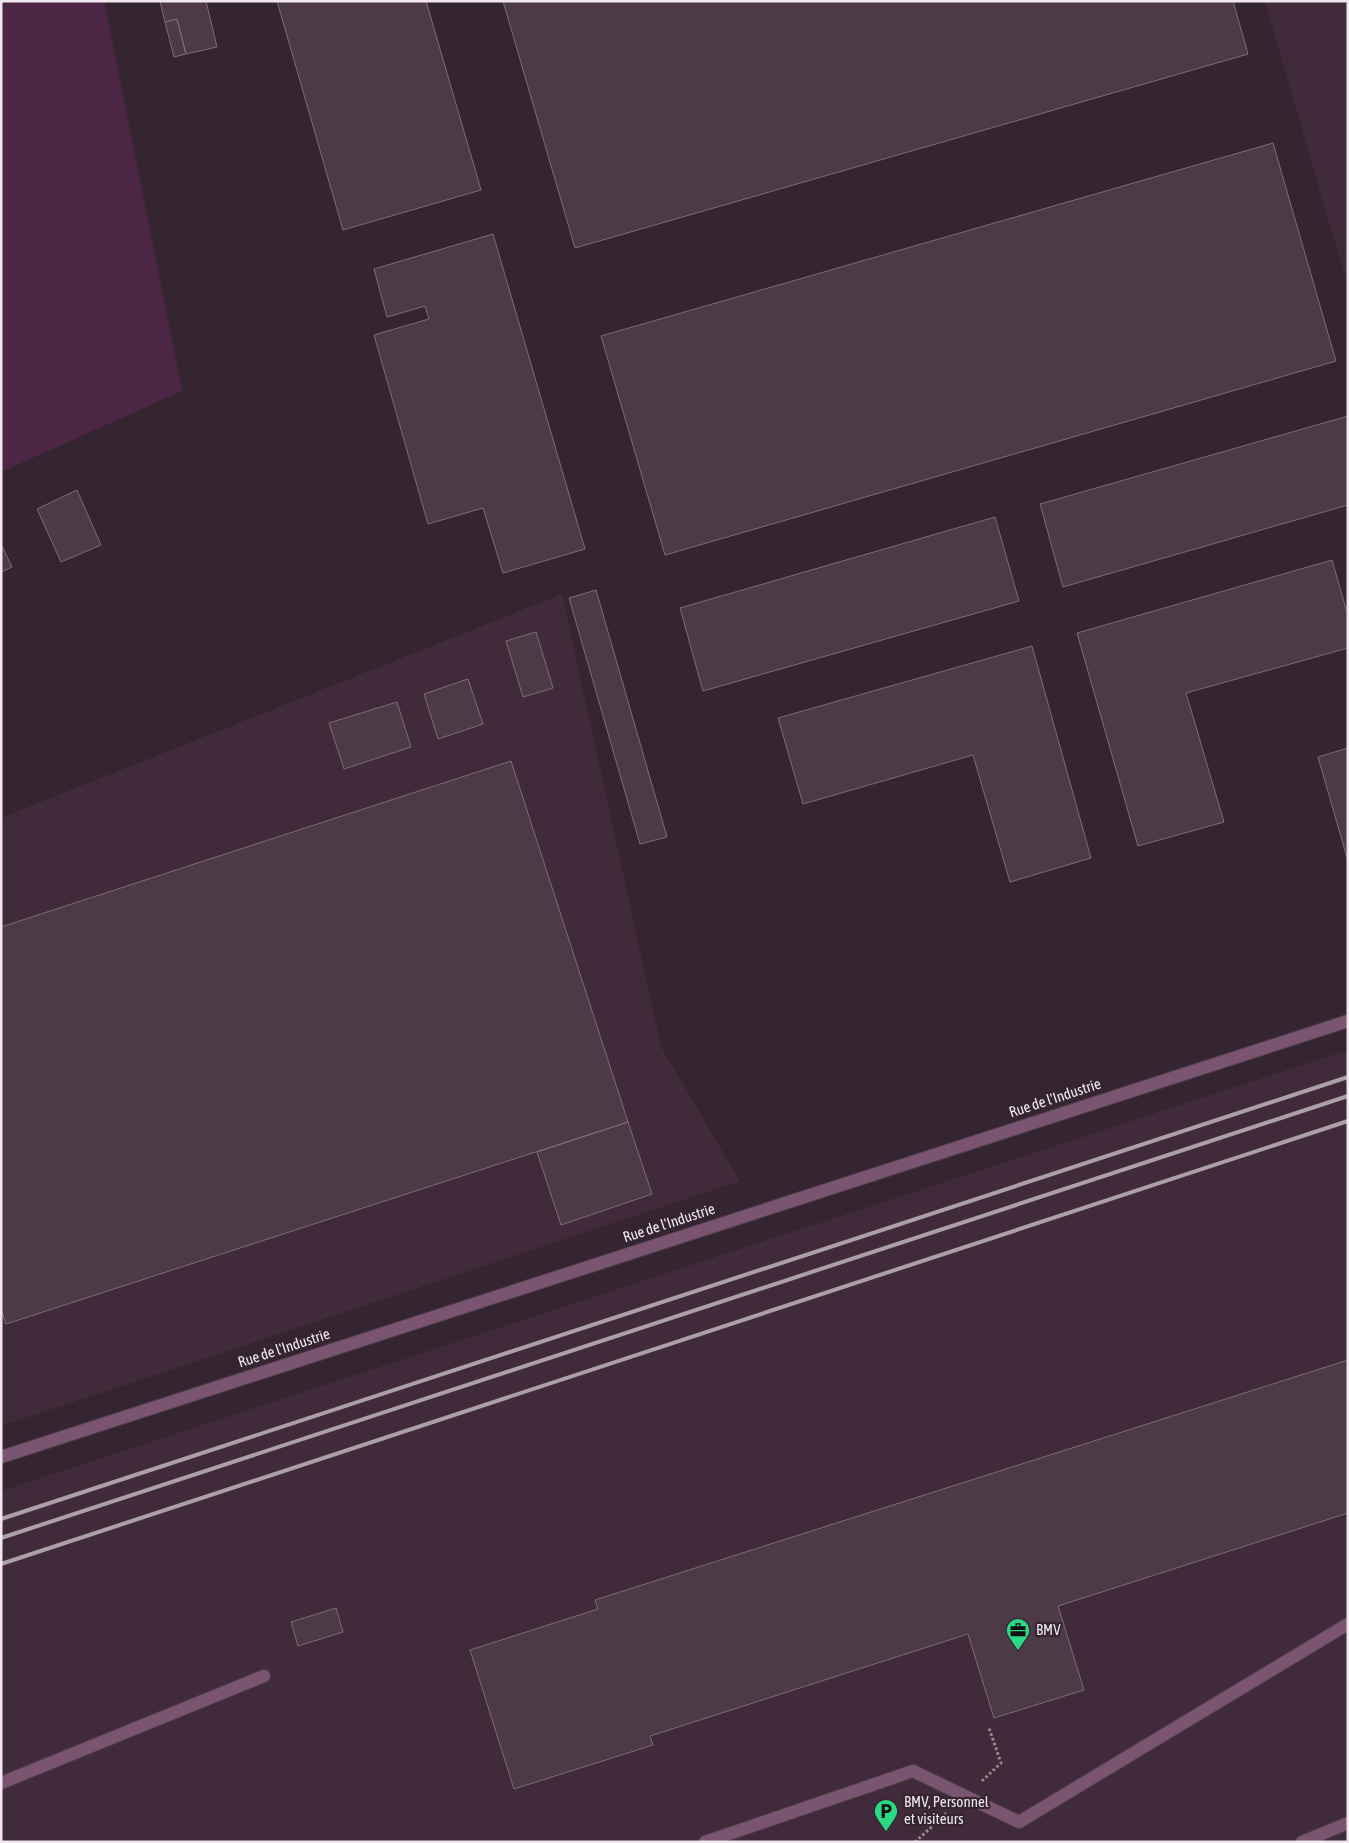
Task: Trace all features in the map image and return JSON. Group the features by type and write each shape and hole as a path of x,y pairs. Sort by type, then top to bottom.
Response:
{"street":[{"name":"Rue de l'Industrie","path":"1,1457 1348,1021"},
{"path":"705,1842 913,1772 1019,1822 1348,1624"},
{"path":"1,1783 264,1676"},
{"path":"1302,1842 1348,1823"}],"shaded area":[{"path":"1,1 104,1 182,391 1,472"},
{"path":"1265,1 1348,1 1348,286 1336,246"},
{"path":"562,594 661,1047 740,1181 1,1426 1,818"},
{"path":"1348,1050 1348,1842 1,1842 1,1491"}],"building":[{"path":"160,1 206,1 217,47 186,54 177,19 165,22"},
{"path":"277,1 426,1 481,190 343,230"},
{"path":"503,1 1233,1 1248,54 575,248"},
{"path":"177,19 186,54 174,57 165,22"},
{"path":"1273,143 1336,361 665,555 601,336"},
{"path":"493,234 585,549 503,573 483,508 428,524 374,335 429,319 425,306 387,317 374,269"},
{"path":"1348,416 1348,505 1063,587 1040,504"},
{"path":"77,490 101,545 61,562 37,509"},
{"path":"995,517 1019,601 703,691 680,608"},
{"path":"1,544 12,567 1,572"},
{"path":"1332,560 1348,616 1348,648 1186,693 1224,822 1138,846 1077,633"},
{"path":"596,590 667,837 640,844 569,598"},
{"path":"536,632 553,688 523,697 506,641"},
{"path":"1032,646 1091,858 1010,882 973,755 803,804 778,718"},
{"path":"468,679 483,724 438,739 424,694"},
{"path":"397,702 411,747 344,769 329,723"},
{"path":"1348,748 1348,861 1318,757"},
{"path":"511,761 628,1122 6,1324 1,1309 1,927"},
{"path":"628,1122 652,1194 561,1225 537,1152"},
{"path":"1348,1360 1348,1513 1058,1606 1084,1690 994,1718 968,1634 650,1736 653,1745 514,1789 470,1650 598,1609 595,1600"},
{"path":"336,1608 343,1632 298,1646 291,1622"}],"railway":[{"path":"1,1519 1348,1077"},
{"path":"1,1538 1348,1096"},
{"path":"1,1564 1348,1121"}],"place":[{"name":"BMV","path":"1018,1651"},
{"name":"BMV, Personnel et visiteurs","path":"886,1832"}]}
